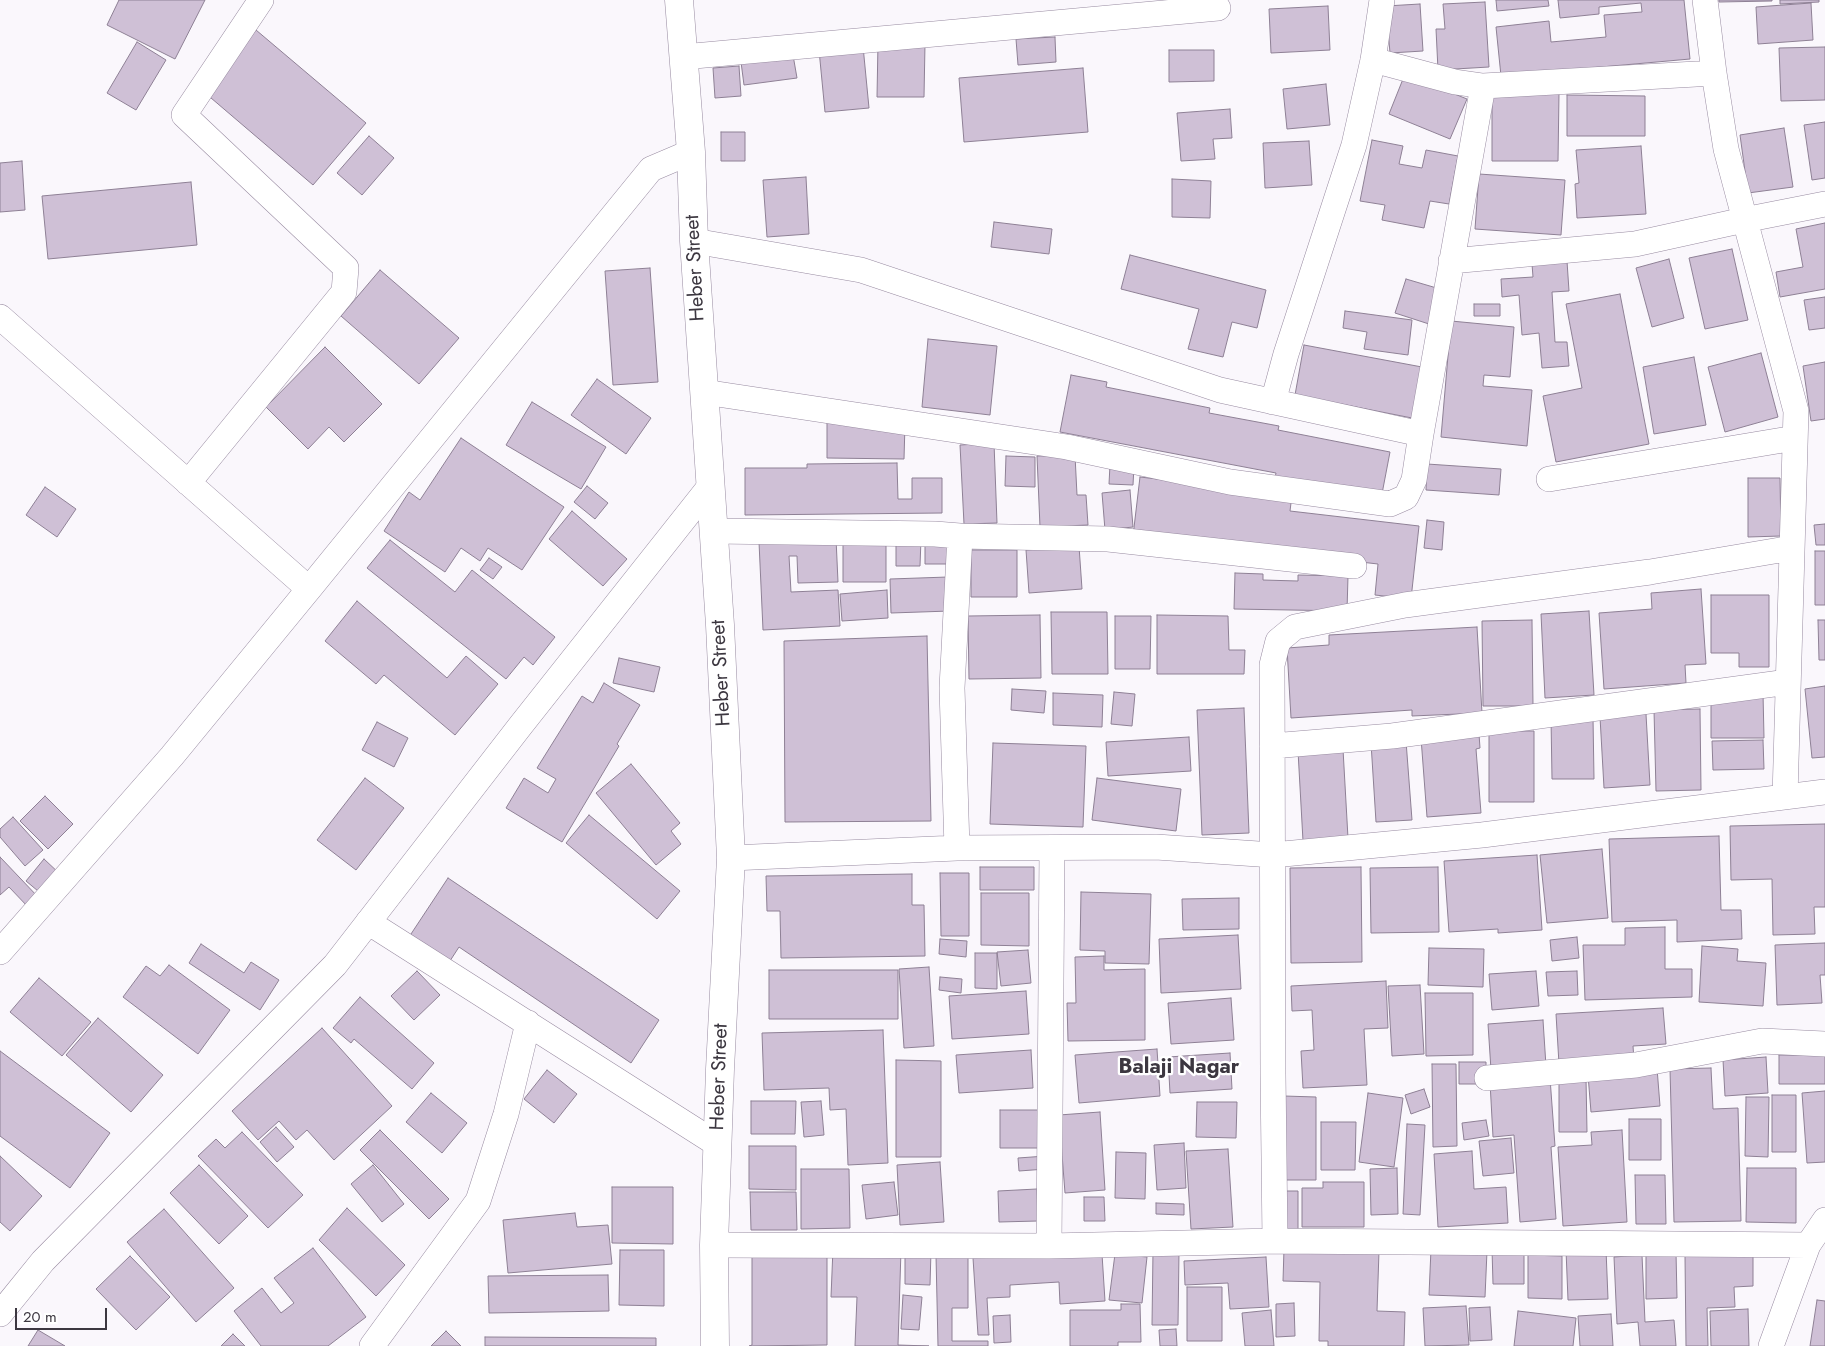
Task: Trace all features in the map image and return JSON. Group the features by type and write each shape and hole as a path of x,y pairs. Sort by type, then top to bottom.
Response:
{"street":[{"path":"188,483 344,292 346,268 184,115 261,0"},
{"name":"Heber Street","path":"679,0 691,152 694,241 714,531 731,858 717,1144 714,1245 715,1346"},
{"path":"1273,402 1286,354 1354,145 1374,60 1382,0"},
{"path":"1705,0 1726,149 1796,411 1786,797"},
{"path":"683,57 1218,8"},
{"path":"1374,60 1455,82 1484,86 1714,73"},
{"path":"704,392 1067,448 1230,482 1390,504 1406,497 1414,480 1451,261 1484,86"},
{"path":"0,952 172,756 652,169 691,152"},
{"path":"1451,261 1635,244 1825,204"},
{"path":"694,241 861,270 1220,390 1421,434"},
{"path":"0,317 309,589"},
{"path":"1549,479 1795,438"},
{"path":"0,1314 43,1261 335,965 711,485"},
{"path":"714,531 1108,539 1354,566"},
{"path":"958,848 952,688 960,536"},
{"path":"1275,1241 1272,665 1278,641 1296,627 1405,605 1650,572 1792,548"},
{"path":"1272,746 1392,736 1788,682"},
{"path":"731,858 958,848 1156,848 1273,854 1482,834 1825,792"},
{"path":"1049,1246 1052,848"},
{"path":"368,922 717,1144"},
{"path":"372,1346 478,1201 506,1114 528,1023"},
{"path":"1487,1078 1636,1065 1762,1040 1825,1044"},
{"path":"1771,1346 1808,1244 1825,1220"},
{"path":"714,1245 1049,1246 1275,1241 1808,1244"}],"building":[{"path":"119,0 205,0 175,59 107,25"},
{"path":"1496,0 1548,0 1549,6 1497,11"},
{"path":"1558,0 1684,0 1690,59 1501,76 1496,27 1549,21 1551,42 1606,37 1604,15 1642,12 1641,3 1599,7 1599,14 1560,18"},
{"path":"1719,0 1772,0 1772,1 1719,2"},
{"path":"1780,0 1819,0 1819,2 1780,4"},
{"path":"1485,2 1489,67 1438,70 1436,29 1445,29 1443,4"},
{"path":"1811,3 1813,40 1758,44 1756,7"},
{"path":"1420,4 1423,51 1390,53 1386,6"},
{"path":"1328,6 1330,50 1271,53 1269,9"},
{"path":"256,30 366,123 313,185 204,92"},
{"path":"1055,37 1056,62 1018,65 1016,39"},
{"path":"137,42 166,60 136,110 107,93"},
{"path":"878,43 925,44 924,97 877,97"},
{"path":"863,46 869,108 825,112 819,50"},
{"path":"1825,47 1825,100 1781,101 1779,48"},
{"path":"1169,50 1214,50 1214,81 1169,82"},
{"path":"793,55 797,78 744,85 741,62"},
{"path":"739,66 741,96 715,98 713,68"},
{"path":"1083,68 1088,132 964,142 959,78"},
{"path":"1405,74 1467,99 1450,139 1389,114"},
{"path":"1326,84 1330,125 1287,129 1283,89"},
{"path":"1492,92 1559,93 1558,161 1492,161"},
{"path":"1567,95 1645,96 1645,136 1567,136"},
{"path":"1230,109 1232,138 1213,139 1215,159 1181,161 1177,113"},
{"path":"1825,122 1825,178 1812,180 1804,125"},
{"path":"1784,128 1793,187 1748,193 1740,135"},
{"path":"721,132 745,132 745,161 721,161"},
{"path":"369,136 394,158 362,195 337,173"},
{"path":"1372,140 1403,146 1399,164 1422,168 1426,150 1458,156 1449,204 1430,201 1424,228 1382,220 1385,205 1360,201"},
{"path":"1309,141 1312,185 1265,188 1263,143"},
{"path":"1641,146 1646,214 1577,218 1575,184 1579,183 1576,150"},
{"path":"22,161 25,210 0,212 0,163"},
{"path":"1479,174 1565,180 1561,235 1475,229"},
{"path":"806,177 809,234 767,237 763,180"},
{"path":"1172,179 1211,181 1210,218 1172,217"},
{"path":"191,182 197,245 48,259 42,196"},
{"path":"994,222 1052,229 1049,254 991,247"},
{"path":"1825,223 1825,289 1780,297 1776,272 1803,267 1796,229"},
{"path":"1732,249 1748,320 1705,329 1689,258"},
{"path":"1130,255 1266,290 1257,328 1232,322 1223,357 1188,349 1199,309 1121,289"},
{"path":"1669,259 1684,318 1652,327 1636,268"},
{"path":"1567,261 1569,291 1552,292 1555,342 1567,342 1569,366 1542,368 1539,333 1522,335 1519,295 1502,297 1501,279 1533,277 1532,264"},
{"path":"650,268 658,382 613,385 605,271"},
{"path":"380,270 459,338 419,384 341,316"},
{"path":"1406,279 1440,289 1429,324 1395,313"},
{"path":"1620,294 1649,444 1556,462 1543,396 1582,388 1566,304"},
{"path":"1825,297 1825,328 1809,330 1804,300"},
{"path":"1474,304 1500,304 1500,316 1474,316"},
{"path":"1345,311 1412,320 1408,355 1364,349 1367,332 1343,328"},
{"path":"1451,321 1514,327 1510,377 1484,375 1483,386 1532,390 1527,446 1441,437"},
{"path":"928,339 997,346 990,415 922,407"},
{"path":"1304,345 1422,367 1412,418 1295,395"},
{"path":"325,347 382,404 344,442 329,427 308,449 266,407"},
{"path":"1761,353 1778,417 1725,432 1708,367"},
{"path":"1694,357 1706,425 1654,434 1643,367"},
{"path":"1825,362 1825,419 1811,421 1803,366"},
{"path":"1071,375 1107,382 1106,387 1210,408 1209,413 1279,426 1278,430 1390,452 1381,499 1275,478 1276,473 1060,432"},
{"path":"597,379 651,418 626,454 571,415"},
{"path":"532,402 606,447 581,489 506,445"},
{"path":"827,423 905,424 904,459 827,458"},
{"path":"461,438 564,507 522,570 488,548 480,561 461,548 445,572 384,531 409,492 420,500"},
{"path":"994,443 997,523 964,524 960,445"},
{"path":"1075,455 1077,495 1086,495 1088,525 1040,527 1037,456"},
{"path":"1006,456 1035,457 1035,487 1005,486"},
{"path":"897,463 898,499 912,499 912,478 942,478 942,513 745,515 745,468 807,468 807,464"},
{"path":"1427,464 1501,469 1499,495 1426,490"},
{"path":"1110,465 1134,466 1133,485 1109,484"},
{"path":"1140,477 1292,495 1290,511 1419,526 1411,599 1375,595 1378,564 1133,536"},
{"path":"1748,478 1780,478 1781,536 1748,537"},
{"path":"587,486 608,503 595,519 574,502"},
{"path":"45,487 76,509 57,537 26,515"},
{"path":"1130,490 1133,527 1105,530 1102,493"},
{"path":"572,511 627,559 603,586 549,539"},
{"path":"1427,520 1444,522 1442,550 1424,548"},
{"path":"1825,524 1825,545 1816,545 1814,525"},
{"path":"836,538 838,582 798,583 797,556 789,556 791,592 838,590 840,626 763,630 759,542"},
{"path":"896,539 921,539 920,566 896,566"},
{"path":"390,540 455,592 472,570 555,637 533,665 524,657 506,679 367,568"},
{"path":"948,541 948,564 925,564 925,542"},
{"path":"843,542 886,542 886,582 843,582"},
{"path":"1079,546 1082,589 1029,593 1026,550"},
{"path":"971,550 1017,550 1017,597 971,597"},
{"path":"1815,551 1825,551 1825,605 1815,605"},
{"path":"489,558 502,567 493,579 480,570"},
{"path":"1235,573 1263,574 1263,580 1298,581 1298,575 1348,576 1347,611 1234,609"},
{"path":"948,577 950,611 891,613 890,579"},
{"path":"1701,589 1706,664 1685,665 1686,683 1604,689 1599,613 1652,609 1651,593"},
{"path":"887,590 888,618 842,621 840,594"},
{"path":"1711,595 1769,595 1769,667 1739,667 1739,653 1711,653"},
{"path":"357,601 447,678 466,656 498,684 455,735 384,675 376,684 325,641"},
{"path":"1589,611 1594,695 1545,698 1541,614"},
{"path":"1051,612 1107,612 1108,674 1052,674"},
{"path":"1040,615 1041,678 969,679 968,616"},
{"path":"1157,615 1228,616 1229,650 1245,650 1244,674 1157,674"},
{"path":"1115,616 1151,616 1150,669 1115,669"},
{"path":"1532,620 1533,706 1483,706 1482,621"},
{"path":"1818,620 1825,620 1825,660 1819,660"},
{"path":"1477,627 1482,713 1412,716 1412,710 1291,718 1287,648 1329,645 1329,635"},
{"path":"927,636 931,821 785,822 784,641"},
{"path":"619,658 660,667 654,692 613,683"},
{"path":"604,683 640,705 617,744 619,746 562,842 506,808 524,778 548,793 556,779 537,768 582,696 593,703"},
{"path":"1825,686 1825,757 1812,758 1805,689"},
{"path":"1012,689 1046,691 1044,713 1011,710"},
{"path":"1114,692 1135,694 1132,726 1111,724"},
{"path":"1053,693 1103,695 1102,727 1053,725"},
{"path":"1711,693 1763,693 1764,738 1711,738"},
{"path":"1244,708 1249,833 1202,835 1197,710"},
{"path":"1700,709 1701,790 1656,791 1654,710"},
{"path":"1646,714 1650,785 1604,788 1600,717"},
{"path":"1593,717 1594,779 1552,779 1551,718"},
{"path":"377,722 408,738 394,767 362,750"},
{"path":"1489,731 1534,731 1534,802 1489,802"},
{"path":"1479,734 1480,748 1476,749 1481,813 1427,817 1421,738"},
{"path":"1189,737 1191,771 1108,776 1106,742"},
{"path":"1763,740 1764,769 1713,770 1712,741"},
{"path":"1406,741 1412,820 1376,822 1371,743"},
{"path":"993,743 1086,746 1083,827 990,824"},
{"path":"1343,749 1348,838 1303,841 1298,751"},
{"path":"631,764 680,823 671,831 681,844 656,865 596,793"},
{"path":"365,778 404,808 356,870 317,840"},
{"path":"1097,778 1181,789 1176,831 1092,820"},
{"path":"45,796 73,824 48,849 20,821"},
{"path":"589,815 680,891 657,919 566,843"},
{"path":"13,817 43,850 25,866 0,837 0,829"},
{"path":"1825,824 1825,907 1814,907 1815,934 1773,935 1772,879 1731,880 1730,826"},
{"path":"1719,836 1721,910 1741,910 1742,939 1677,942 1677,920 1612,922 1609,839"},
{"path":"1602,849 1608,918 1547,923 1540,855"},
{"path":"1537,855 1542,930 1498,933 1498,929 1449,932 1444,861"},
{"path":"0,857 39,898 29,908 9,887 0,895"},
{"path":"44,859 61,875 44,896 26,881"},
{"path":"980,867 1034,867 1034,890 980,890"},
{"path":"1361,867 1362,962 1291,963 1290,868"},
{"path":"1438,867 1439,932 1371,933 1370,868"},
{"path":"940,873 969,873 969,936 941,936"},
{"path":"912,874 912,905 924,905 925,956 781,958 780,911 767,911 766,876"},
{"path":"448,878 659,1020 631,1063 459,947 448,964 409,937"},
{"path":"1081,892 1151,894 1149,964 1105,963 1105,951 1080,950"},
{"path":"981,893 1029,893 1029,946 981,945"},
{"path":"1239,898 1239,929 1183,930 1182,899"},
{"path":"1665,927 1665,969 1692,969 1692,997 1585,1000 1583,945 1625,945 1625,928"},
{"path":"1238,935 1241,989 1161,993 1159,939"},
{"path":"1577,937 1579,958 1552,961 1550,940"},
{"path":"940,939 967,941 966,957 939,954"},
{"path":"1825,943 1825,975 1820,975 1822,1003 1777,1005 1775,945"},
{"path":"201,944 244,973 251,962 279,980 260,1010 189,963"},
{"path":"1702,946 1738,949 1737,961 1766,963 1763,1006 1699,1002"},
{"path":"1429,948 1484,949 1483,987 1428,985"},
{"path":"1028,950 1031,983 1001,986 997,952"},
{"path":"975,953 997,953 997,989 975,988"},
{"path":"1104,956 1104,970 1145,969 1145,1040 1068,1041 1067,1003 1076,1003 1075,957"},
{"path":"169,965 230,1010 198,1054 123,997 146,966 160,976"},
{"path":"929,967 934,1046 904,1048 899,969"},
{"path":"769,970 898,970 898,1019 769,1019"},
{"path":"417,971 440,995 414,1020 391,996"},
{"path":"1536,971 1539,1006 1492,1010 1489,974"},
{"path":"1577,971 1578,995 1548,996 1546,972"},
{"path":"940,977 962,979 961,993 939,990"},
{"path":"39,978 91,1022 62,1056 10,1012"},
{"path":"1386,981 1388,1028 1364,1029 1367,1085 1303,1088 1301,1051 1314,1050 1312,1010 1292,1011 1291,986"},
{"path":"1420,985 1424,1054 1392,1056 1388,986"},
{"path":"1026,991 1029,1034 952,1039 949,996"},
{"path":"1425,993 1473,993 1473,1055 1426,1056"},
{"path":"360,997 434,1063 412,1089 354,1039 351,1043 333,1028"},
{"path":"1231,998 1234,1040 1171,1044 1168,1003"},
{"path":"1663,1008 1666,1044 1633,1046 1634,1060 1559,1064 1556,1014"},
{"path":"98,1018 163,1075 131,1112 66,1055"},
{"path":"1543,1020 1546,1066 1491,1070 1488,1024"},
{"path":"322,1028 392,1106 334,1160 307,1130 296,1140 279,1121 258,1140 232,1111"},
{"path":"883,1030 888,1163 848,1165 846,1109 830,1110 829,1088 764,1090 762,1033"},
{"path":"1157,1049 1160,1096 1079,1103 1075,1055"},
{"path":"1031,1050 1033,1088 959,1093 956,1055"},
{"path":"0,1051 110,1133 70,1188 0,1136"},
{"path":"1230,1053 1232,1089 1170,1093 1168,1057"},
{"path":"1779,1055 1825,1055 1825,1084 1779,1084"},
{"path":"1766,1057 1768,1093 1725,1096 1723,1060"},
{"path":"896,1060 941,1061 941,1157 896,1157"},
{"path":"1459,1062 1486,1062 1486,1084 1459,1084"},
{"path":"1432,1064 1456,1064 1457,1146 1433,1147"},
{"path":"1657,1068 1660,1106 1591,1112 1588,1075"},
{"path":"1711,1068 1713,1109 1738,1108 1741,1221 1674,1222 1670,1069"},
{"path":"547,1070 577,1094 554,1123 524,1099"},
{"path":"1550,1078 1555,1146 1551,1147 1556,1219 1520,1222 1514,1135 1493,1137 1490,1082"},
{"path":"1559,1078 1586,1078 1587,1132 1559,1132"},
{"path":"1424,1089 1430,1107 1411,1114 1405,1095"},
{"path":"1825,1091 1825,1162 1807,1163 1802,1093"},
{"path":"431,1093 467,1123 442,1153 406,1122"},
{"path":"1368,1093 1403,1098 1394,1167 1359,1162"},
{"path":"1772,1095 1796,1095 1796,1152 1772,1152"},
{"path":"1284,1096 1316,1097 1316,1180 1284,1180"},
{"path":"1746,1097 1769,1097 1768,1157 1745,1156"},
{"path":"751,1101 796,1101 795,1134 751,1134"},
{"path":"821,1101 824,1135 804,1137 801,1102"},
{"path":"1197,1102 1237,1102 1236,1138 1196,1137"},
{"path":"1000,1110 1043,1110 1043,1148 1000,1148"},
{"path":"1100,1112 1105,1190 1065,1193 1059,1115"},
{"path":"1629,1119 1661,1119 1661,1160 1629,1160"},
{"path":"1486,1120 1489,1136 1464,1140 1462,1123"},
{"path":"1321,1122 1356,1122 1355,1170 1321,1170"},
{"path":"1407,1124 1425,1125 1420,1215 1403,1214"},
{"path":"276,1127 294,1147 277,1162 260,1142"},
{"path":"380,1130 449,1199 429,1219 360,1150"},
{"path":"1622,1130 1627,1222 1563,1226 1558,1147 1592,1145 1591,1132"},
{"path":"242,1132 303,1195 268,1228 198,1156 216,1139 225,1148"},
{"path":"1511,1138 1514,1173 1483,1176 1479,1141"},
{"path":"1184,1143 1186,1188 1157,1190 1154,1145"},
{"path":"749,1146 796,1146 796,1190 749,1189"},
{"path":"1228,1149 1233,1227 1191,1229 1186,1151"},
{"path":"1472,1151 1474,1189 1506,1187 1508,1223 1438,1227 1434,1154"},
{"path":"1116,1152 1146,1153 1145,1199 1115,1198"},
{"path":"0,1156 42,1196 10,1231 0,1222"},
{"path":"1046,1156 1046,1169 1019,1171 1018,1158"},
{"path":"940,1162 944,1222 900,1225 897,1165"},
{"path":"199,1165 248,1216 219,1244 170,1193"},
{"path":"373,1165 404,1204 382,1222 351,1184"},
{"path":"1397,1168 1398,1214 1371,1215 1370,1169"},
{"path":"1747,1168 1796,1168 1796,1223 1746,1222"},
{"path":"801,1169 849,1169 850,1228 801,1229"},
{"path":"1635,1175 1665,1175 1666,1224 1636,1224"},
{"path":"894,1182 898,1215 866,1219 862,1185"},
{"path":"1323,1182 1364,1182 1364,1227 1302,1227 1302,1188 1323,1188"},
{"path":"612,1187 673,1187 673,1244 612,1243"},
{"path":"1037,1189 1038,1221 999,1222 998,1191"},
{"path":"1279,1191 1298,1191 1298,1231 1278,1231"},
{"path":"750,1192 796,1192 797,1230 751,1230"},
{"path":"1084,1197 1104,1197 1105,1221 1084,1221"},
{"path":"1156,1203 1184,1204 1184,1215 1156,1214"},
{"path":"347,1208 405,1265 376,1296 319,1240"},
{"path":"164,1209 234,1288 196,1322 127,1242"},
{"path":"575,1213 577,1227 608,1225 612,1264 508,1273 503,1220"},
{"path":"313,1248 366,1317 328,1346 261,1346 234,1311 262,1288 281,1313 294,1303 274,1278"},
{"path":"833,1248 901,1250 898,1345 929,1346 855,1346 857,1297 831,1297"},
{"path":"1524,1248 1524,1284 1493,1284 1492,1249"},
{"path":"1284,1249 1379,1251 1377,1311 1405,1312 1404,1346 1328,1346 1328,1341 1319,1341 1320,1282 1283,1281"},
{"path":"1431,1249 1487,1251 1485,1297 1429,1295"},
{"path":"1606,1249 1608,1299 1568,1300 1566,1250"},
{"path":"620,1250 664,1250 664,1306 619,1305"},
{"path":"905,1251 931,1251 930,1285 905,1284"},
{"path":"1153,1251 1179,1251 1178,1325 1152,1325"},
{"path":"1676,1252 1677,1298 1646,1299 1646,1253"},
{"path":"827,1253 827,1345 749,1346 752,1345 752,1254"},
{"path":"1102,1254 1105,1301 1060,1304 1059,1282 1010,1285 1010,1297 987,1298 989,1335 978,1335 973,1258"},
{"path":"1115,1254 1147,1257 1142,1303 1109,1300"},
{"path":"936,1255 968,1255 968,1308 952,1308 952,1341 988,1341 988,1346 938,1346"},
{"path":"1528,1255 1562,1256 1562,1299 1528,1298"},
{"path":"1642,1255 1645,1322 1674,1320 1676,1346 1640,1346 1638,1322 1617,1324 1614,1257"},
{"path":"1753,1255 1753,1286 1734,1287 1735,1307 1707,1308 1708,1346 1686,1346 1685,1256"},
{"path":"130,1256 170,1297 136,1330 96,1289"},
{"path":"1266,1257 1269,1307 1230,1309 1228,1283 1185,1285 1184,1261"},
{"path":"608,1275 609,1311 489,1313 488,1276"},
{"path":"1187,1287 1222,1287 1222,1341 1187,1341"},
{"path":"903,1295 922,1297 919,1330 901,1329"},
{"path":"1817,1300 1825,1301 1825,1346 1810,1346"},
{"path":"1294,1303 1295,1336 1276,1337 1276,1304"},
{"path":"1121,1304 1140,1304 1141,1342 1118,1342 1118,1346 1070,1346 1070,1310 1121,1310"},
{"path":"1466,1306 1469,1345 1425,1346 1423,1308"},
{"path":"1490,1307 1492,1340 1470,1341 1469,1308"},
{"path":"1748,1309 1749,1346 1711,1346 1710,1311"},
{"path":"1271,1310 1274,1346 1245,1346 1242,1313"},
{"path":"1518,1311 1576,1318 1573,1346 1514,1346"},
{"path":"1611,1314 1613,1346 1580,1346 1578,1316"},
{"path":"1010,1315 1011,1342 994,1343 993,1316"},
{"path":"1176,1329 1177,1346 1160,1346 1159,1330"},
{"path":"38,1330 65,1346 28,1346"},
{"path":"446,1331 461,1346 431,1346"},
{"path":"233,1334 245,1346 221,1346"},
{"path":"485,1337 656,1338 656,1346 485,1346"}],"district":[{"name":"Balaji Nagar","path":"1179,1068"}]}
